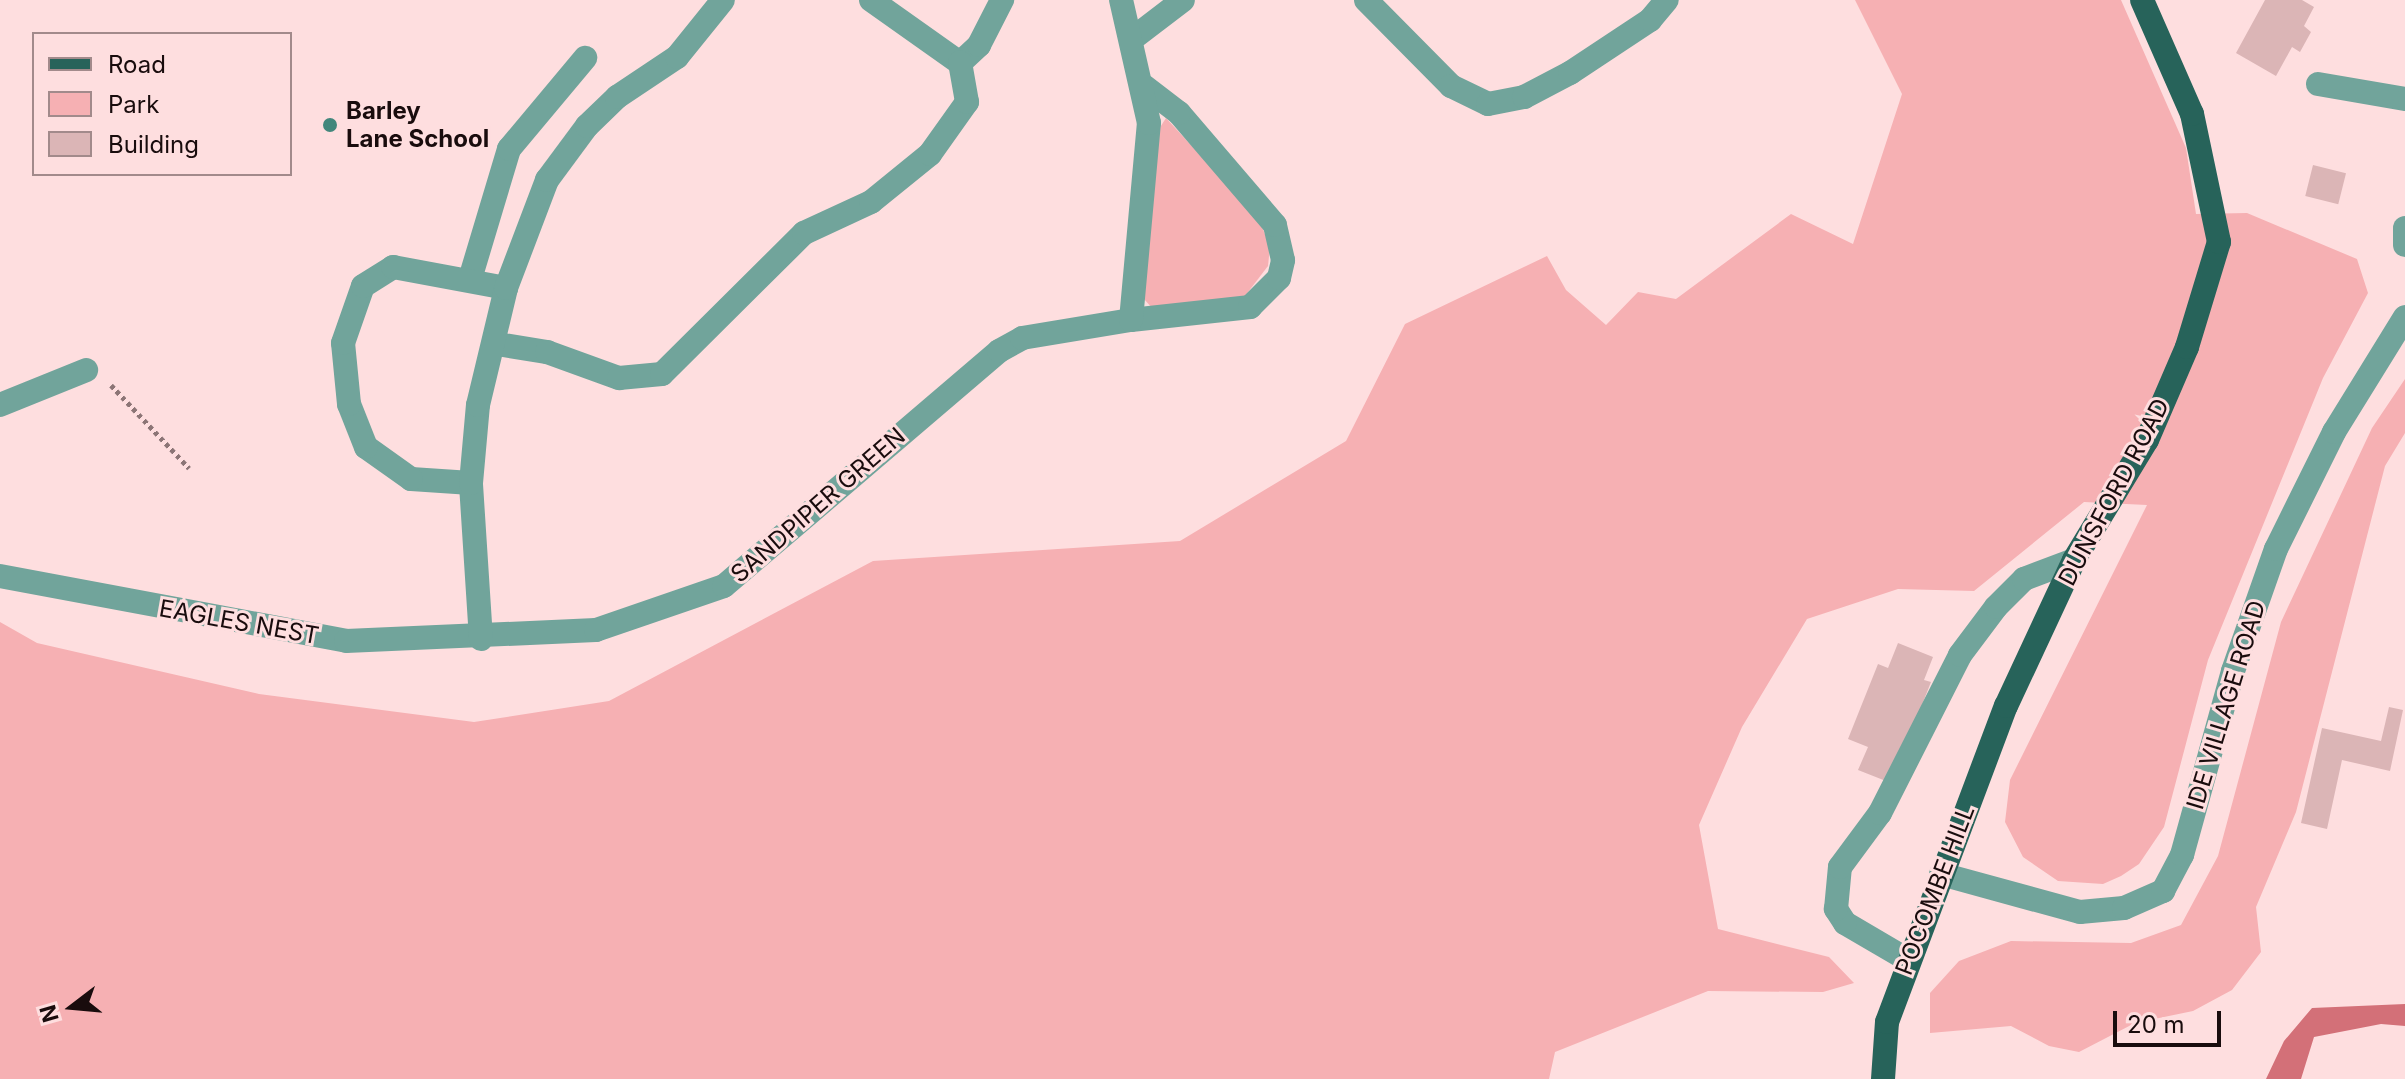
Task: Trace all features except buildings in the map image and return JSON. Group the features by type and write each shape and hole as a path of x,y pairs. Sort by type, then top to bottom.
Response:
{"main road":[{"name":"DUNSFORD ROAD","path":"2006,706 2074,560 2147,440 2187,347 2219,242 2192,114 2142,0"},
{"name":"POCOMBE HILL","path":"1883,1079 1887,1022 2006,706"}],"street":[{"path":"481,639 471,483 478,405 497,344 506,288 558,161 617,97 677,57 723,0"},
{"path":"497,344 547,352 619,378 662,374 804,233 871,202 930,154 967,102 960,63 871,0"},
{"path":"960,63 979,45 1002,0"},
{"path":"1121,0 1144,86 1146,169 1131,320"},
{"path":"1132,39 1183,0"},
{"path":"1366,0 1451,86 1488,104 1524,97 1570,73 1650,20 1667,0"},
{"path":"470,279 509,149 585,58"},
{"path":"2318,84 2405,99"},
{"name":"SANDPIPER GREEN","path":"481,639 596,630 696,601 754,566 863,464 999,351 1022,338 1131,320 1250,307 1279,278 1283,260 1275,225 1179,113 1144,86"},
{"path":"2405,228 2405,245"},
{"path":"471,483 411,479 382,462 366,447 342,369 348,329 363,286 374,275 393,267 506,288"},
{"name":"IDE VILLAGE ROAD","path":"1941,874 2080,912 2124,908 2163,891 2182,855 2233,671 2276,549 2334,432 2405,317"},
{"path":"0,405 86,370"},
{"path":"1908,960 1845,923 1836,909 1840,867 1880,813 1953,666 1996,607 2024,579 2074,560"},
{"name":"EAGLES NEST","path":"0,576 346,641 481,639"}],"path":[{"path":"86,370 120,390 189,468"}],"green space":[{"path":"1855,0 2121,0 2186,148 2196,214 2247,213 2357,259 2368,293 2323,378 2208,660 2164,827 2139,864 2121,876 2103,884 2058,881 2023,857 2005,822 2010,780 2147,505 2084,502 1974,591 1898,589 1807,619 1742,727 1699,825 1718,929 1829,957 1854,983 1823,992 1708,991 1555,1052 1549,1079 0,1079 0,622 37,643 259,694 474,722 609,701 873,561 1180,541 1346,441 1405,324 1547,256 1566,290 1606,325 1638,292 1676,299 1791,214 1853,244 1902,94"},
{"path":"1166,118 1259,219 1270,247 1268,266 1245,296 1153,309 1144,299 1159,129"},
{"path":"2405,379 2405,433 2385,466 2296,812 2256,907 2261,952 2232,990 2193,1011 2135,1023 2079,1052 2049,1046 2011,1026 1930,1033 1930,993 1959,961 2011,941 2131,943 2181,925 2218,856 2281,622 2372,428"}],"shaded area":[{"path":"2405,1004 2405,1026 2381,1024 2314,1037 2301,1079 2266,1079 2284,1041 2312,1008"}],"place":[{"name":"Barley Lane School","path":"330,125"}]}
